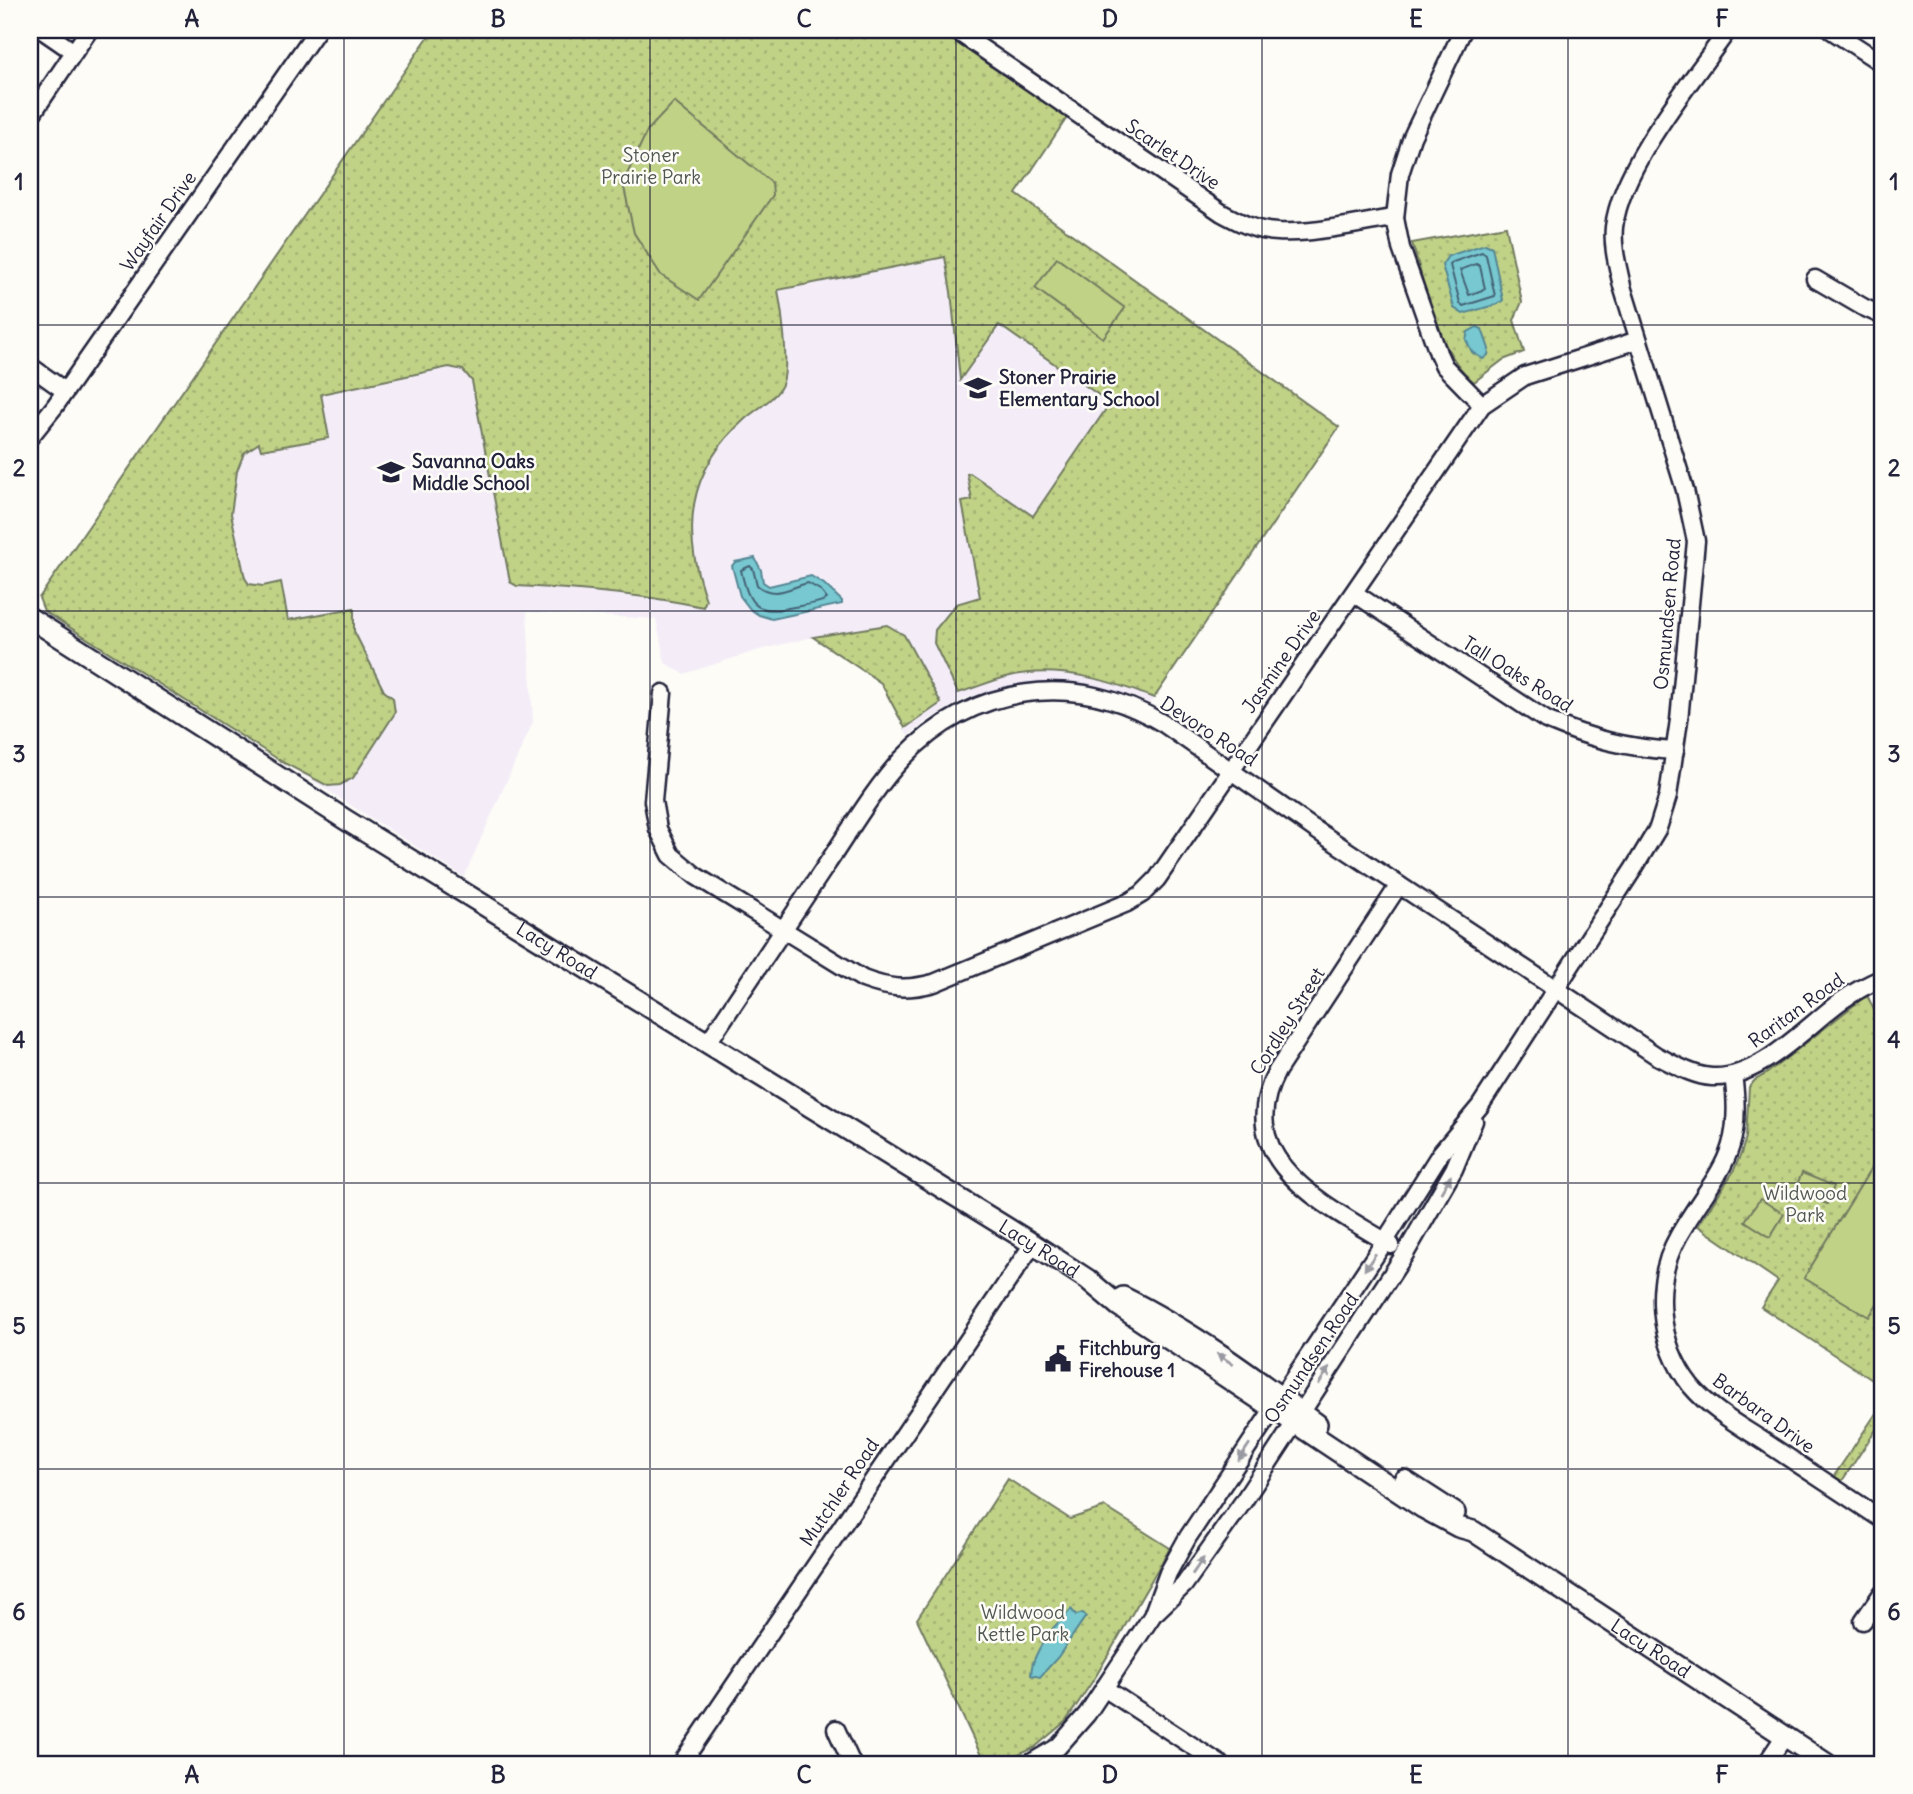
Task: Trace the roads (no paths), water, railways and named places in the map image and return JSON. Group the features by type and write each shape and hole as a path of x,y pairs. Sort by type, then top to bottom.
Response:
{"street":[{"path":"42,30 74,52"},
{"path":"30,117 89,30"},
{"name":"Wayfair Drive","path":"30,435 65,391 317,30"},
{"name":"Scarlet Drive","path":"955,30 1222,213 1241,223 1264,230 1285,231 1395,218"},
{"path":"1463,30 1412,136 1400,174 1395,218 1401,248 1444,366 1482,405"},
{"name":"Osmundsen Road","path":"1152,1616 1168,1573 1208,1506 1440,1154 1480,1107 1658,828 1668,796 1675,751 1696,541 1685,490 1622,286 1615,252 1614,228 1623,191 1653,138 1728,30"},
{"path":"1831,30 1883,64"},
{"path":"1815,279 1883,316"},
{"name":"Jasmine Drive","path":"663,693 653,801 663,842 671,855 696,876 863,979 883,987 902,989 934,984 1127,903 1142,894 1157,879 1482,405 1525,376 1638,340"},
{"path":"30,366 65,391"},
{"name":"Tall Oaks Road","path":"1354,593 1546,720 1579,734 1614,744 1675,751"},
{"name":"Lacy Road","path":"30,618 358,827 1033,1244 1087,1279 1119,1306 1277,1403 1423,1508 1458,1527 1473,1531 1827,1764"},
{"name":"Devoro Road","path":"707,1044 900,761 928,735 972,707 1013,695 1061,691 1099,696 1153,717 1399,885 1657,1056 1685,1070 1714,1077 1733,1075"},
{"name":"Cordley Street","path":"1399,885 1277,1071 1270,1084 1265,1110 1269,1142 1275,1157 1292,1179 1310,1194 1405,1254"},
{"name":"Raritan Road","path":"1733,1075 1752,1069 1766,1060 1842,1000 1883,978"},
{"name":"Barbara Drive","path":"1733,1075 1737,1118 1729,1156 1678,1236 1663,1279 1661,1304 1668,1342 1680,1369 1692,1387 1708,1401 1733,1421 1883,1520"},
{"name":"Osmundsen Road","path":"1030,1764 1046,1756 1069,1737 1152,1616 1184,1585 1230,1520 1405,1254 1454,1169 1480,1107"},
{"name":"Mutchler Road","path":"681,1764 1033,1244"},
{"path":"1208,1506 1230,1520"},
{"path":"1863,1621 1883,1592"},
{"path":"1104,1688 1220,1764"},
{"path":"836,1729 852,1764"},
{"path":"1766,1764 1784,1737"}],"water":[{"path":"1485,244 1492,247 1503,300 1498,304 1463,314 1454,308 1442,265 1448,256"},
{"path":"1477,327 1482,329 1489,349 1488,355 1483,359 1472,352 1466,340 1468,332"},
{"path":"755,558 763,582 769,586 811,576 824,584 842,604 772,619 759,615 750,609 740,596 732,566 735,562"},
{"path":"1071,1609 1076,1615 1083,1613 1086,1616 1058,1657 1040,1677 1031,1675 1033,1662 1043,1642"}],"place":[{"name":"Stoner Prairie Elementary School","path":"978,388"},
{"name":"Savanna Oaks Middle School","path":"391,472"},
{"name":"Fitchburg Firehouse 1","path":"1058,1359"}],"park label":[{"name":"Stoner Prairie Park","path":"651,166"},
{"name":"Wildwood Park","path":"1805,1204"},
{"name":"Wildwood Kettle Park","path":"1023,1623"}]}
